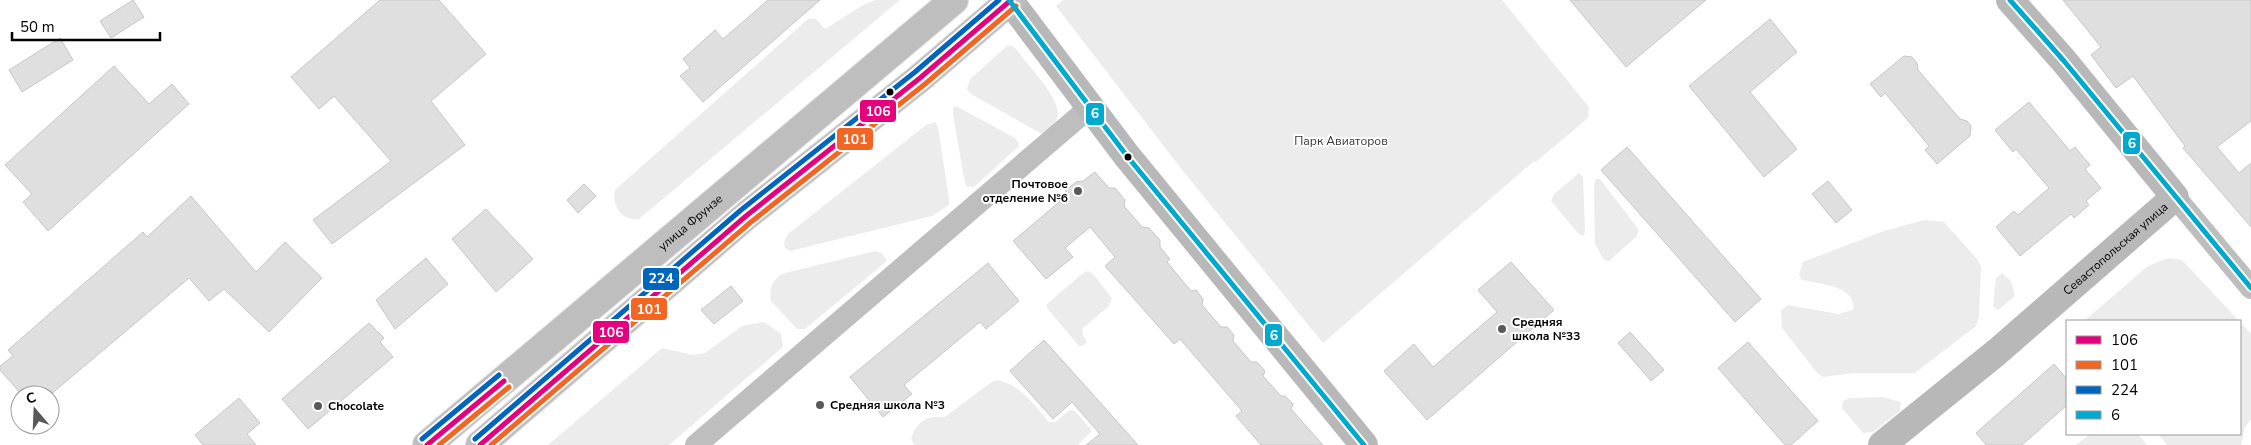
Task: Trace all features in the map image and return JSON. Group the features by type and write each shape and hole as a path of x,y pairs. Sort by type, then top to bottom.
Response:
{"main road":[{"name":"улица Фрунзе","path":"427,445 954,0"},
{"path":"480,445 746,216 920,78 1010,0 1089,108 1364,445"},
{"name":"Севастопольская улица","path":"1882,445 1997,352 2175,197 2064,61 2010,0"}],"street":[{"path":"696,445 1089,108"},
{"path":"2175,197 2251,288"}],"green space":[{"path":"876,0 900,0 639,219 628,218 619,211 616,207 615,190 808,19 816,19 824,28 827,28 863,5"},
{"name":"Парк Авиаторов","path":"1063,0 1502,0 1589,107 1588,118 1537,161 1533,162 1323,343 1183,171 1056,6"},
{"path":"1007,46 1013,46 1016,49 1041,80 1057,107 1057,119 1045,133 1040,133 971,94 967,89 970,79"},
{"path":"956,106 1015,138 1019,143 1018,147 974,187 966,186 964,178 953,114 953,108"},
{"path":"935,122 938,127 949,205 932,216 790,251 785,248 784,242 788,234 926,125"},
{"path":"1579,173 1583,177 1585,232 1583,236 1578,233 1551,201 1554,194"},
{"path":"1596,179 1600,179 1639,230 1636,237 1609,261 1604,260 1595,244 1594,184"},
{"path":"1924,220 1944,222 1977,259 1981,267 1979,317 1976,326 1915,373 1856,373 1823,377 1818,374 1782,328 1781,310 1788,305 1838,314 1853,310 1853,302 1844,291 1802,280 1799,275 1803,262 1884,231"},
{"path":"875,251 882,253 887,261 805,329 797,329 771,301 770,293 772,286 781,274"},
{"path":"2168,258 2182,260 2238,320 2085,320 2148,266"},
{"path":"1088,271 1093,274 1112,298 1109,306 1082,329 1087,342 1079,346 1047,308 1047,304 1083,273"},
{"path":"2002,273 2011,281 2015,296 1998,310 1993,307 1996,278"},
{"path":"764,322 781,334 783,347 669,445 548,445 662,348 693,355 705,353 742,326"},
{"path":"2241,323 2251,334 2251,419 2245,427 2241,445 2167,445 2159,435 2241,435"},
{"path":"997,380 1005,382 1020,391 1049,422 1055,422 1070,410 1075,411 1092,431 1078,445 914,445 911,438 920,423 928,418 945,417 990,383"},
{"path":"1882,397 1901,402 1900,411 1873,432 1863,433 1842,408 1843,401 1850,398"},
{"path":"2089,435 2139,435 2147,445 2076,445"}],"building":[{"path":"133,0 144,17 111,38 100,21"},
{"path":"380,0 439,0 486,54 431,101 465,145 332,244 313,220 391,161 334,96 319,109 291,77"},
{"path":"768,0 820,0 703,102 680,76 690,68 683,59 715,30 723,39"},
{"path":"1570,0 1706,0 1626,67"},
{"path":"2063,0 2251,0 2251,121 2217,147 2239,173 2251,163 2251,227 2183,148 2185,146 2133,76 2116,88 2091,55 2101,47"},
{"path":"1770,19 1797,52 1750,92 1797,149 1764,177 1689,86"},
{"path":"60,38 73,60 22,92 9,70"},
{"path":"1904,56 1912,57 1917,63 1918,70 1960,119 1967,121 1971,126 1970,136 1937,164 1925,150 1929,146 1885,93 1881,97 1870,84"},
{"path":"114,66 149,104 172,84 189,104 48,231 23,202 32,194 5,165"},
{"path":"2029,102 2070,151 2075,147 2090,165 2085,169 2101,188 2086,201 2089,205 2074,218 2071,214 2020,256 1996,227 2014,211 2018,215 2049,188 2016,149 2013,152 1995,130"},
{"path":"1627,147 1761,299 1735,322 1601,170"},
{"path":"1095,172 1109,188 1115,188 1125,200 1124,206 1142,227 1149,228 1160,240 1160,247 1170,259 1167,262 1191,291 1196,290 1203,299 1202,305 1221,327 1227,327 1234,335 1233,341 1251,362 1257,362 1265,371 1263,376 1281,396 1285,396 1293,404 1291,409 1323,445 1261,445 1236,416 1242,411 1180,339 1174,344 1105,266 1115,257 1090,227 1065,248 1073,257 1046,279 1013,241 1065,197 1066,190 1076,182 1083,181"},
{"path":"1828,181 1852,210 1836,223 1812,194"},
{"path":"584,184 596,196 578,213 567,200"},
{"path":"191,196 256,272 285,242 322,278 269,332 224,289 209,301 189,278 60,387 60,385 13,385 0,370 0,366 13,356 8,350 143,232 147,237"},
{"path":"486,209 533,259 496,292 452,239"},
{"path":"426,258 448,284 395,329 376,300"},
{"path":"1511,262 1554,310 1427,420 1384,371 1414,344 1433,367 1497,312 1478,290"},
{"path":"988,263 1019,301 986,329 980,322 904,385 912,394 883,417 850,377"},
{"path":"731,286 743,301 714,324 701,310"},
{"path":"369,323 384,338 380,342 393,357 308,429 282,399"},
{"path":"1630,332 1664,370 1651,381 1618,343"},
{"path":"1044,340 1138,445 1086,445 1100,434 1072,402 1053,419 1010,371"},
{"path":"1748,342 1818,421 1791,445 1785,445 1718,368"},
{"path":"2054,364 2066,378 2066,406 2022,445 1986,445 1976,433"},
{"path":"239,398 260,423 247,434 256,445 203,445 195,435"}],"transit line":[{"name":"224","path":"475,439 741,210 915,72 999,0"},
{"name":"6","path":"1009,0 1127,156 1364,445"},
{"name":"106","path":"480,445 746,216 920,78 1011,0"},
{"name":"6","path":"2010,0 2064,61 2251,288"},
{"name":"101","path":"491,445 751,222 925,84 1016,6"},
{"name":"224","path":"422,439 499,375"},
{"name":"106","path":"427,445 504,381"},
{"name":"101","path":"439,445 509,387"}],"place":[{"name":"Почтовое отделение №6","path":"1078,191"},
{"name":"Средняя школа №33","path":"1502,329"},
{"name":"Средняя школа №3","path":"820,405"},
{"name":"Chocolate","path":"318,406"}]}
